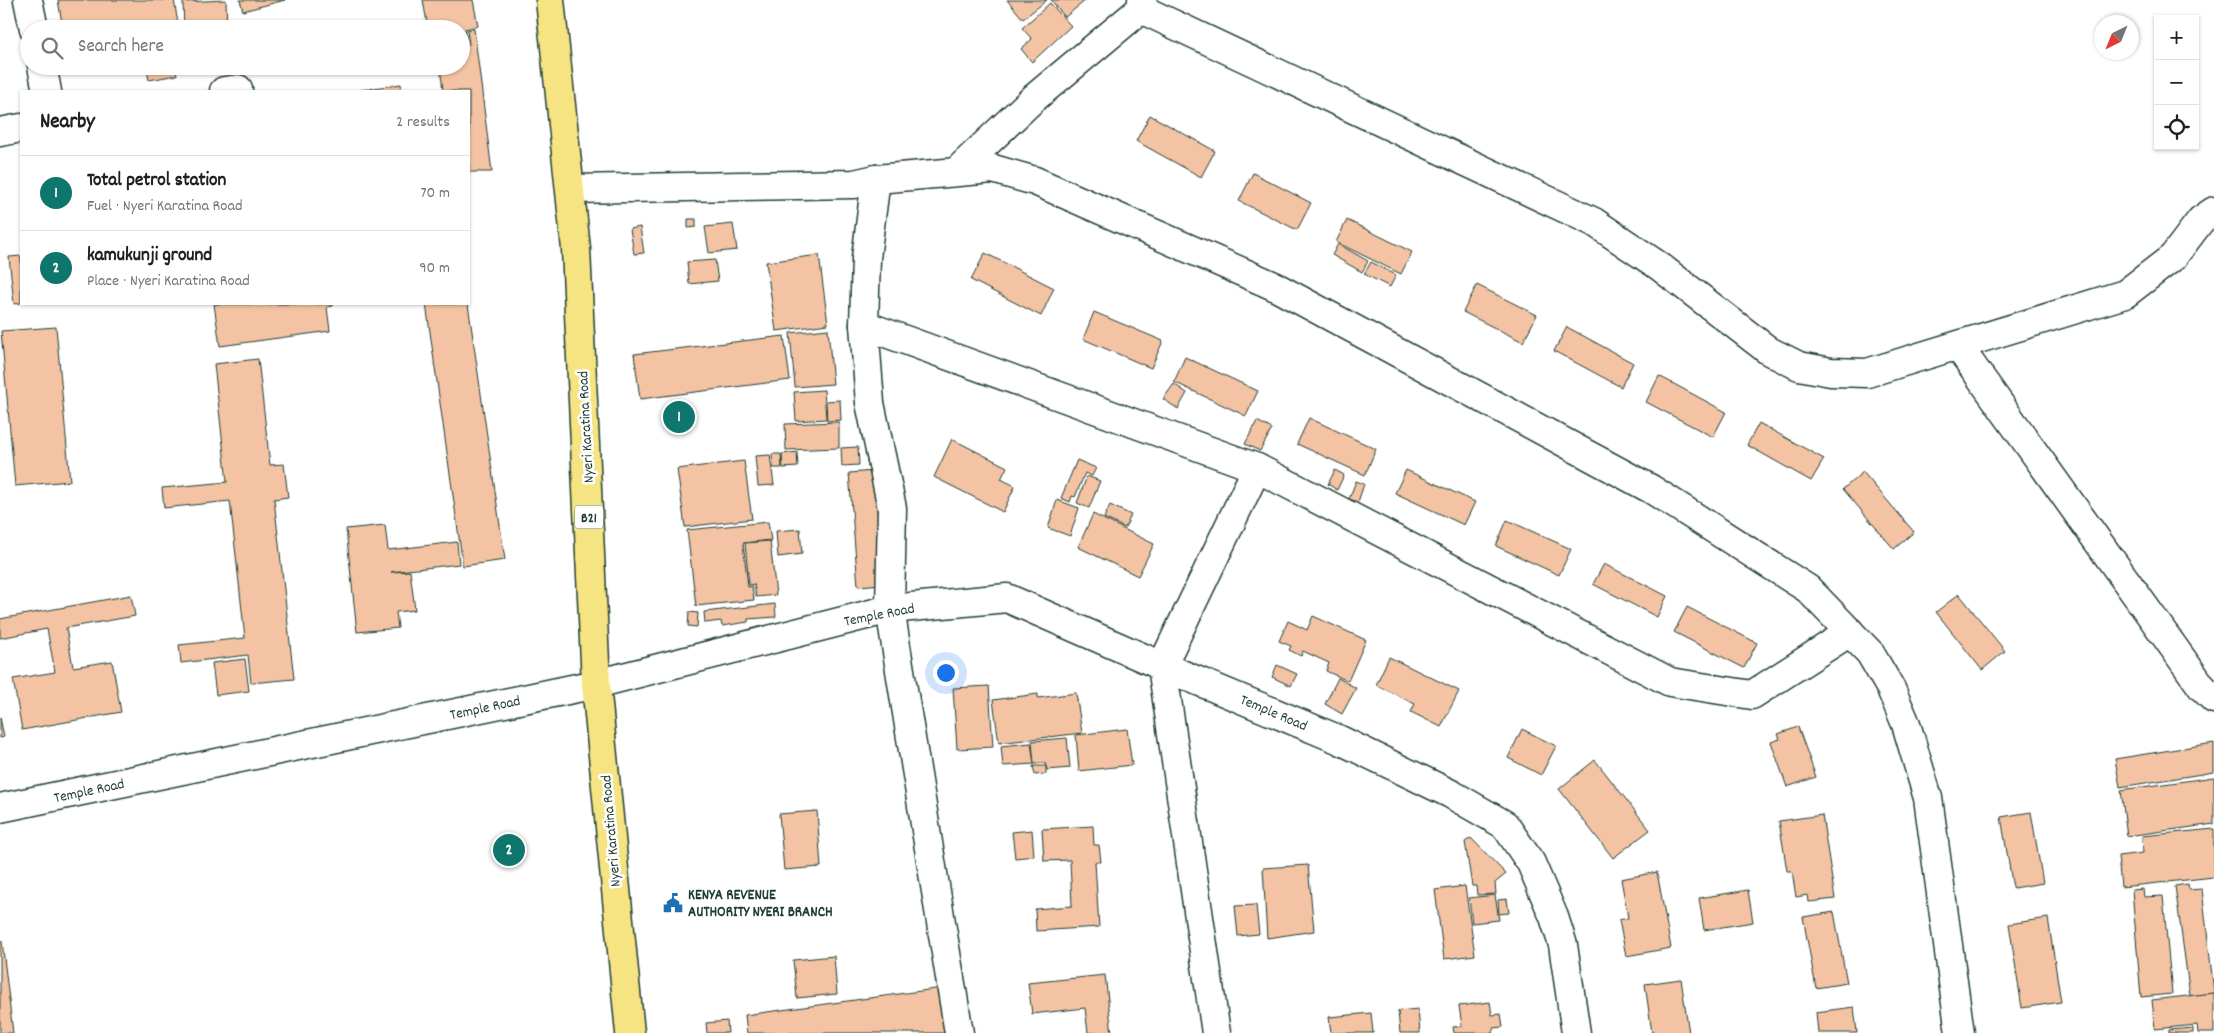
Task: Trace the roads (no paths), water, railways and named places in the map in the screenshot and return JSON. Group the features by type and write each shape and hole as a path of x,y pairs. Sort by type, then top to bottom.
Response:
{"highway":[{"name":"Nyeri Karatina Road","path":"550,0 571,189 585,415 596,684 630,1033"}],"street":[{"path":"28,0 32,20"},
{"path":"957,171 1033,99 1142,5 1594,222 1659,266 1769,351 1799,366 1831,372 1868,374 2125,294 2173,257 2201,220 2214,211"},
{"path":"44,75 47,90"},
{"path":"0,132 20,128"},
{"path":"571,189 854,184 876,179 993,169 1035,181 1274,286 1651,489 1808,589 1870,653 1891,689 1906,724 1928,798 1960,1033"},
{"path":"876,179 866,258 864,324 870,403 892,508 890,609 959,1033"},
{"path":"864,324 1256,468 1670,682 1752,695 1850,632"},
{"path":"1958,346 2202,687 2214,699"},
{"path":"1216,1033 1162,666 1256,468"},
{"name":"Temple Road","path":"0,808 596,684 890,609 1007,598 1162,666 1340,740 1451,794 1505,825 1531,864 1554,917 1563,945 1576,1033"}],"place":[{"name":"Total petrol station","path":"679,417"},
{"name":"kamukunji ground","path":"509,850"},
{"name":"KENYA REVENUE AUTHORITY NYERI BRANCH","path":"673,903"}]}
